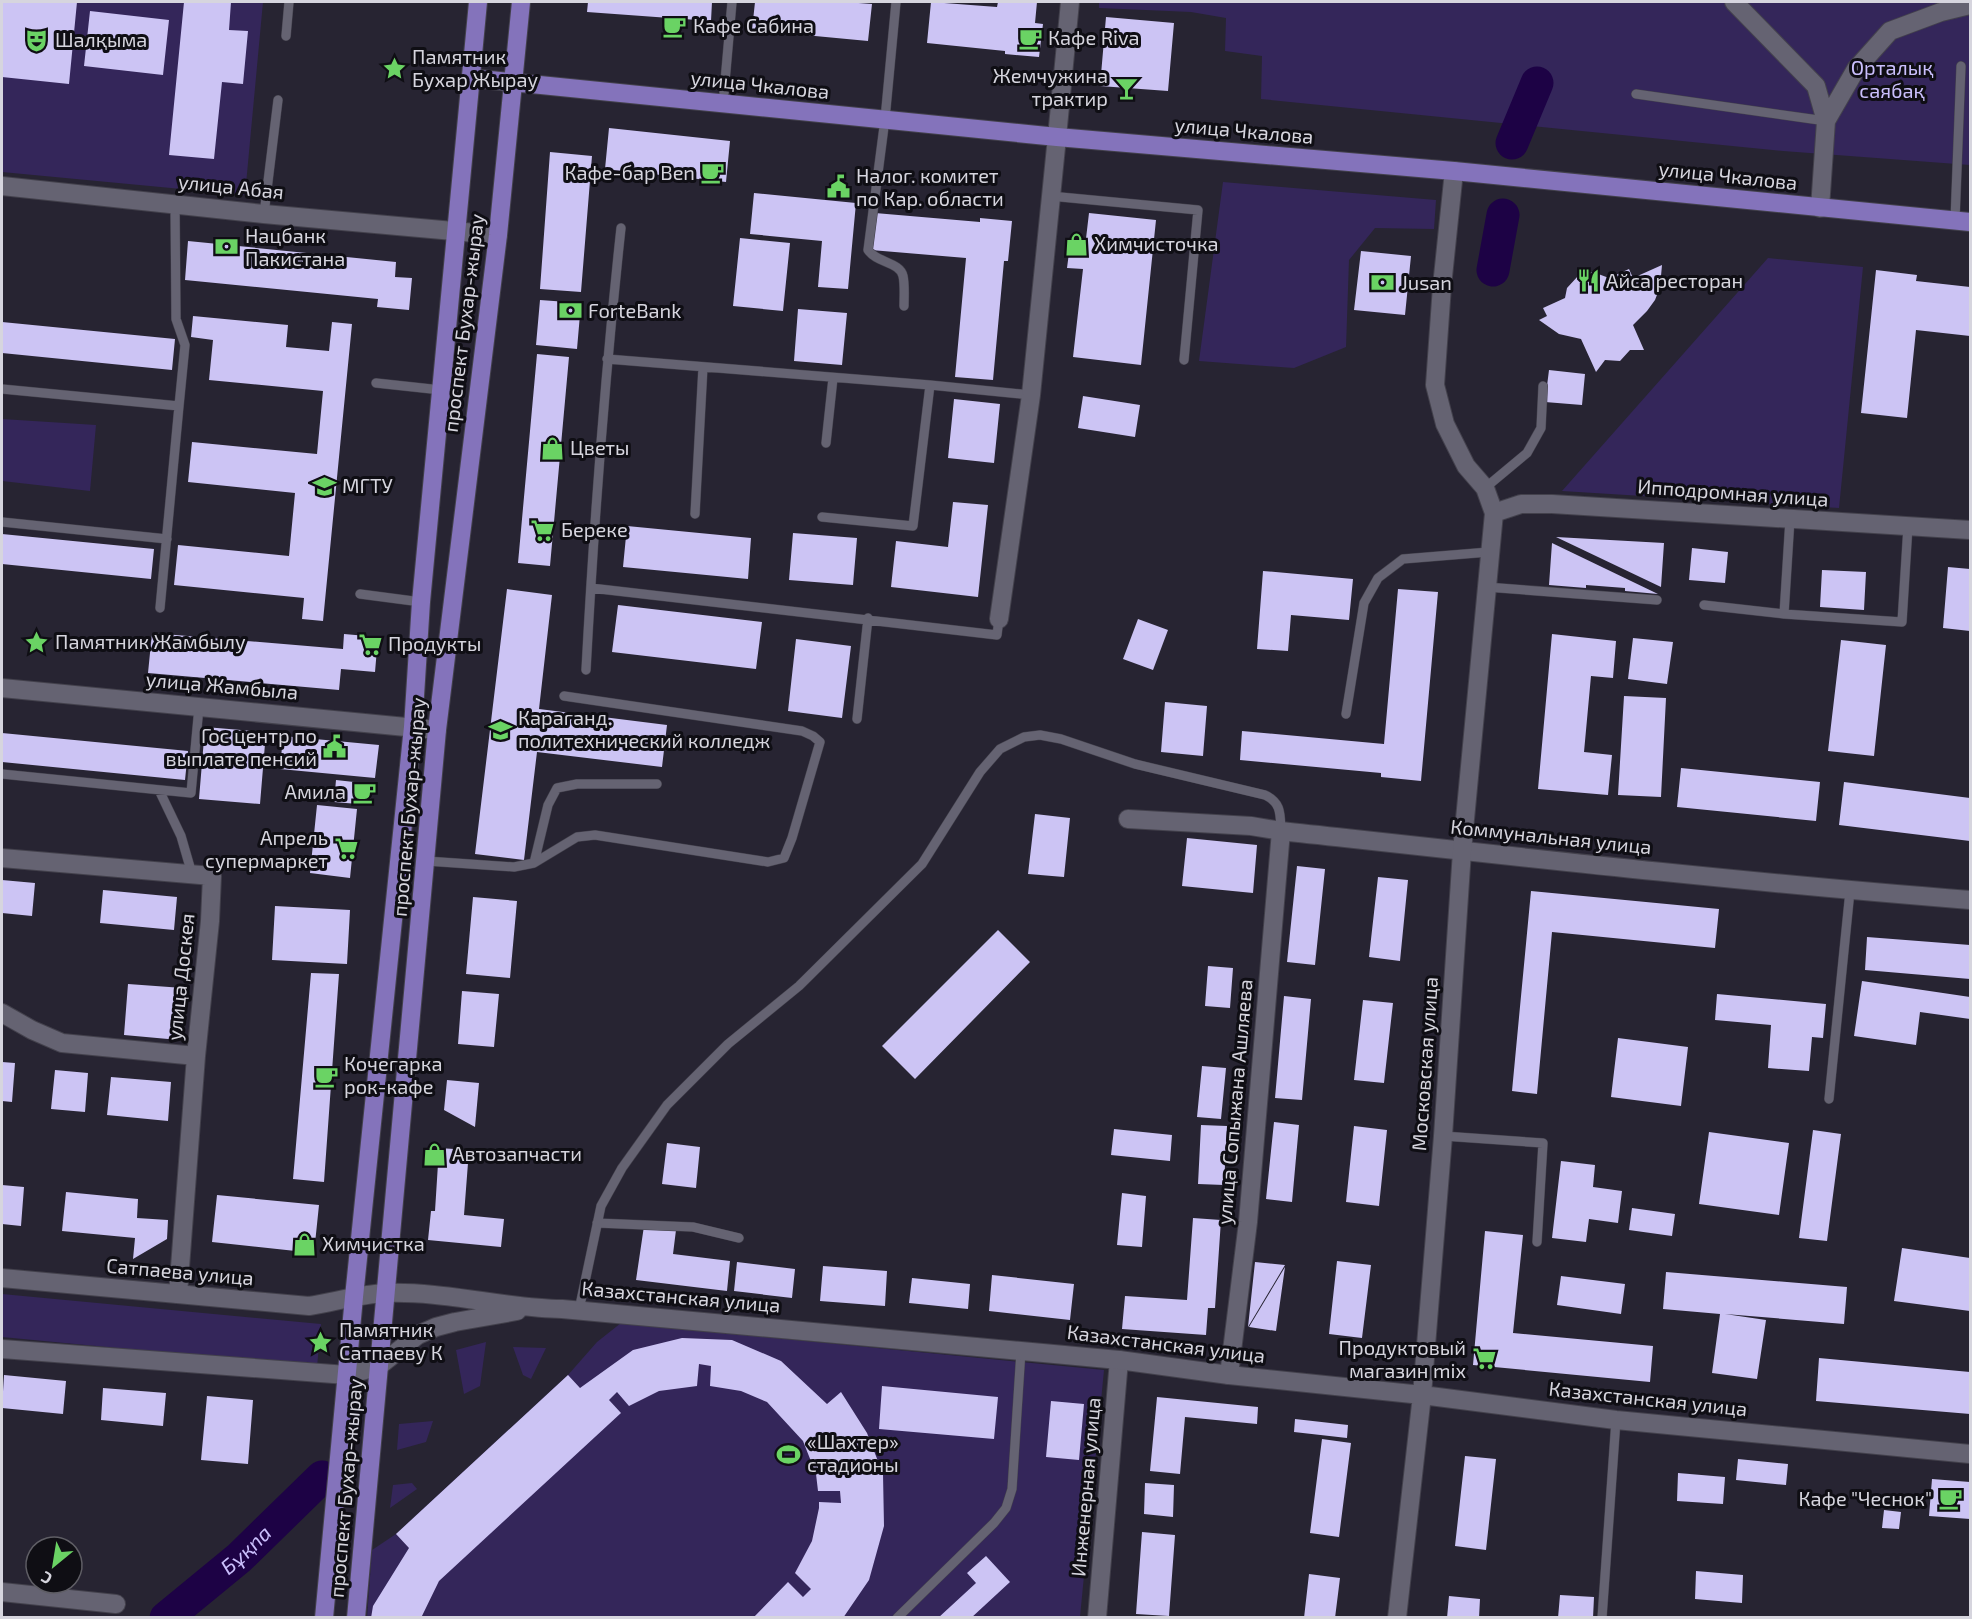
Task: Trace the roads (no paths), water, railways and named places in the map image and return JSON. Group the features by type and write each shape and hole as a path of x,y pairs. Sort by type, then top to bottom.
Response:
{"main road":[{"name":"проспект Бухар-жырау","path":"324,1617 354,1297 413,727 421,602 478,2"},
{"name":"проспект Бухар-жырау","path":"356,1617 437,730 498,235 521,2"},
{"name":"улица Чкалова","path":"471,78 1057,137 1454,171 1963,221"}],"street":[{"path":"999,619 1031,395 1070,2"},
{"path":"1734,2 1816,86 1826,121 1820,208"},
{"path":"1826,121 1856,69 1890,31 1941,12 1971,5"},
{"path":"1454,171 1435,385 1444,424 1466,466 1485,488 1494,513"},
{"name":"улица Абая","path":"2,186 264,214 498,235"},
{"name":"Ипподромная улица","path":"1494,513 1521,504 1552,504 1971,530"},
{"name":"Московская улица","path":"1397,1617 1422,1395 1443,1136 1462,851 1494,513"},
{"name":"улица Жамбыла","path":"2,688 437,730"},
{"name":"Коммунальная улица","path":"1128,819 1251,826 1462,851 1850,891 1971,900"},
{"name":"улица Сопыжана Ашляева","path":"1228,1376 1248,1222 1281,831"},
{"name":"улица Доскея","path":"2,858 212,876 210,921 195,1056 178,1294"},
{"path":"2,1012 32,1030 62,1043 195,1056"},
{"name":"Сатпаева улица","path":"2,1278 309,1306 354,1297"},
{"name":"Казахстанская улица","path":"354,1297 387,1293 458,1298 533,1308 579,1310 1119,1360 1228,1376 1422,1395 1616,1420 1971,1454"},
{"path":"2,1349 347,1375 379,1366 418,1335 436,1327 533,1308"},
{"name":"Инженерная улица","path":"1098,1617 1119,1360"},
{"path":"2,1592 110,1611"}],"lane":[{"path":"286,36 289,2"},
{"path":"723,104 732,2"},
{"path":"896,2 885,120 868,250 873,257 899,268 903,275 904,306"},
{"path":"1961,66 1963,221"},
{"path":"1636,94 1826,121"},
{"path":"264,214 278,100"},
{"path":"1050,196 1198,210 1184,360"},
{"path":"160,608 184,345 176,319 175,204"},
{"path":"586,670 607,359 621,228"},
{"path":"607,359 1031,395"},
{"path":"695,514 703,367"},
{"path":"826,443 833,378"},
{"path":"376,383 441,390"},
{"path":"822,517 913,526 930,385"},
{"path":"1485,488 1527,453 1540,428 1543,386"},
{"path":"2,389 179,406"},
{"path":"1784,614 1790,519"},
{"path":"2,522 167,539"},
{"path":"1704,605 1784,614 1902,622 1908,526"},
{"path":"1346,714 1364,603 1378,578 1403,559 1489,552"},
{"path":"1486,587 1657,600"},
{"path":"591,588 997,634 999,619"},
{"path":"360,594 421,602"},
{"path":"857,719 868,618"},
{"path":"426,861 514,867 534,863 577,837 595,835 768,862 784,858 820,742 813,736 802,731 564,696"},
{"path":"2,774 191,793 199,707"},
{"path":"579,1310 602,1206 622,1168 667,1105 728,1044 799,986 922,864 980,772 1000,749 1024,737 1040,735 1061,739 1134,764 1265,795 1274,799 1279,806 1281,831"},
{"path":"534,863 548,805 557,788 577,784 657,784"},
{"path":"159,790 181,836 192,874"},
{"path":"1829,1099 1850,891"},
{"path":"1443,1136 1543,1143 1537,1242"},
{"path":"597,1223 693,1227 740,1238"},
{"path":"897,1617 994,1523 1006,1508 1012,1489 1021,1351"},
{"path":"1602,1617 1616,1420"}],"waterway":[{"path":"1512,143 1537,83"},
{"path":"1493,270 1503,215"},
{"name":"Бұқпа","path":"166,1618 239,1558 322,1477"}],"place":[{"name":"Кафе Сабина","path":"675,26"},
{"name":"Кафе Riva","path":"1030,38"},
{"name":"Шалқыма","path":"37,40"},
{"name":"Памятник Бухар Жырау","path":"394,68"},
{"name":"Жемчужина трактир","path":"1126,88"},
{"name":"Кафе-бар Ben","path":"713,173"},
{"name":"Налог. комитет по Кар. области","path":"838,187"},
{"name":"Химчисточка","path":"1076,244"},
{"name":"Нацбанк Пакистана","path":"227,247"},
{"name":"Айса ресторан","path":"1588,281"},
{"name":"Jusan","path":"1383,283"},
{"name":"ForteBank","path":"570,311"},
{"name":"Цветы","path":"552,448"},
{"name":"МГТУ","path":"324,486"},
{"name":"Береке","path":"543,530"},
{"name":"Памятник Жамбылу","path":"37,642"},
{"name":"Продукты","path":"370,644"},
{"name":"Караганд. политехнический колледж","path":"500,730"},
{"name":"Гос центр по выплате пенсий","path":"335,747"},
{"name":"Амила","path":"364,792"},
{"name":"Апрель супермаркет","path":"346,849"},
{"name":"Кочегарка рок-кафе","path":"326,1076"},
{"name":"Автозапчасти","path":"434,1154"},
{"name":"Химчистка","path":"304,1244"},
{"name":"Памятник Сатпаеву К","path":"321,1342"},
{"name":"Продуктовый магазин mix","path":"1484,1359"},
{"name":"«Шахтер» стадионы","path":"789,1454"},
{"name":"Кафе \"Чеснок\"","path":"1950,1499"}],"park label":[{"name":"Орталық саябақ","path":"1892,80"}]}
